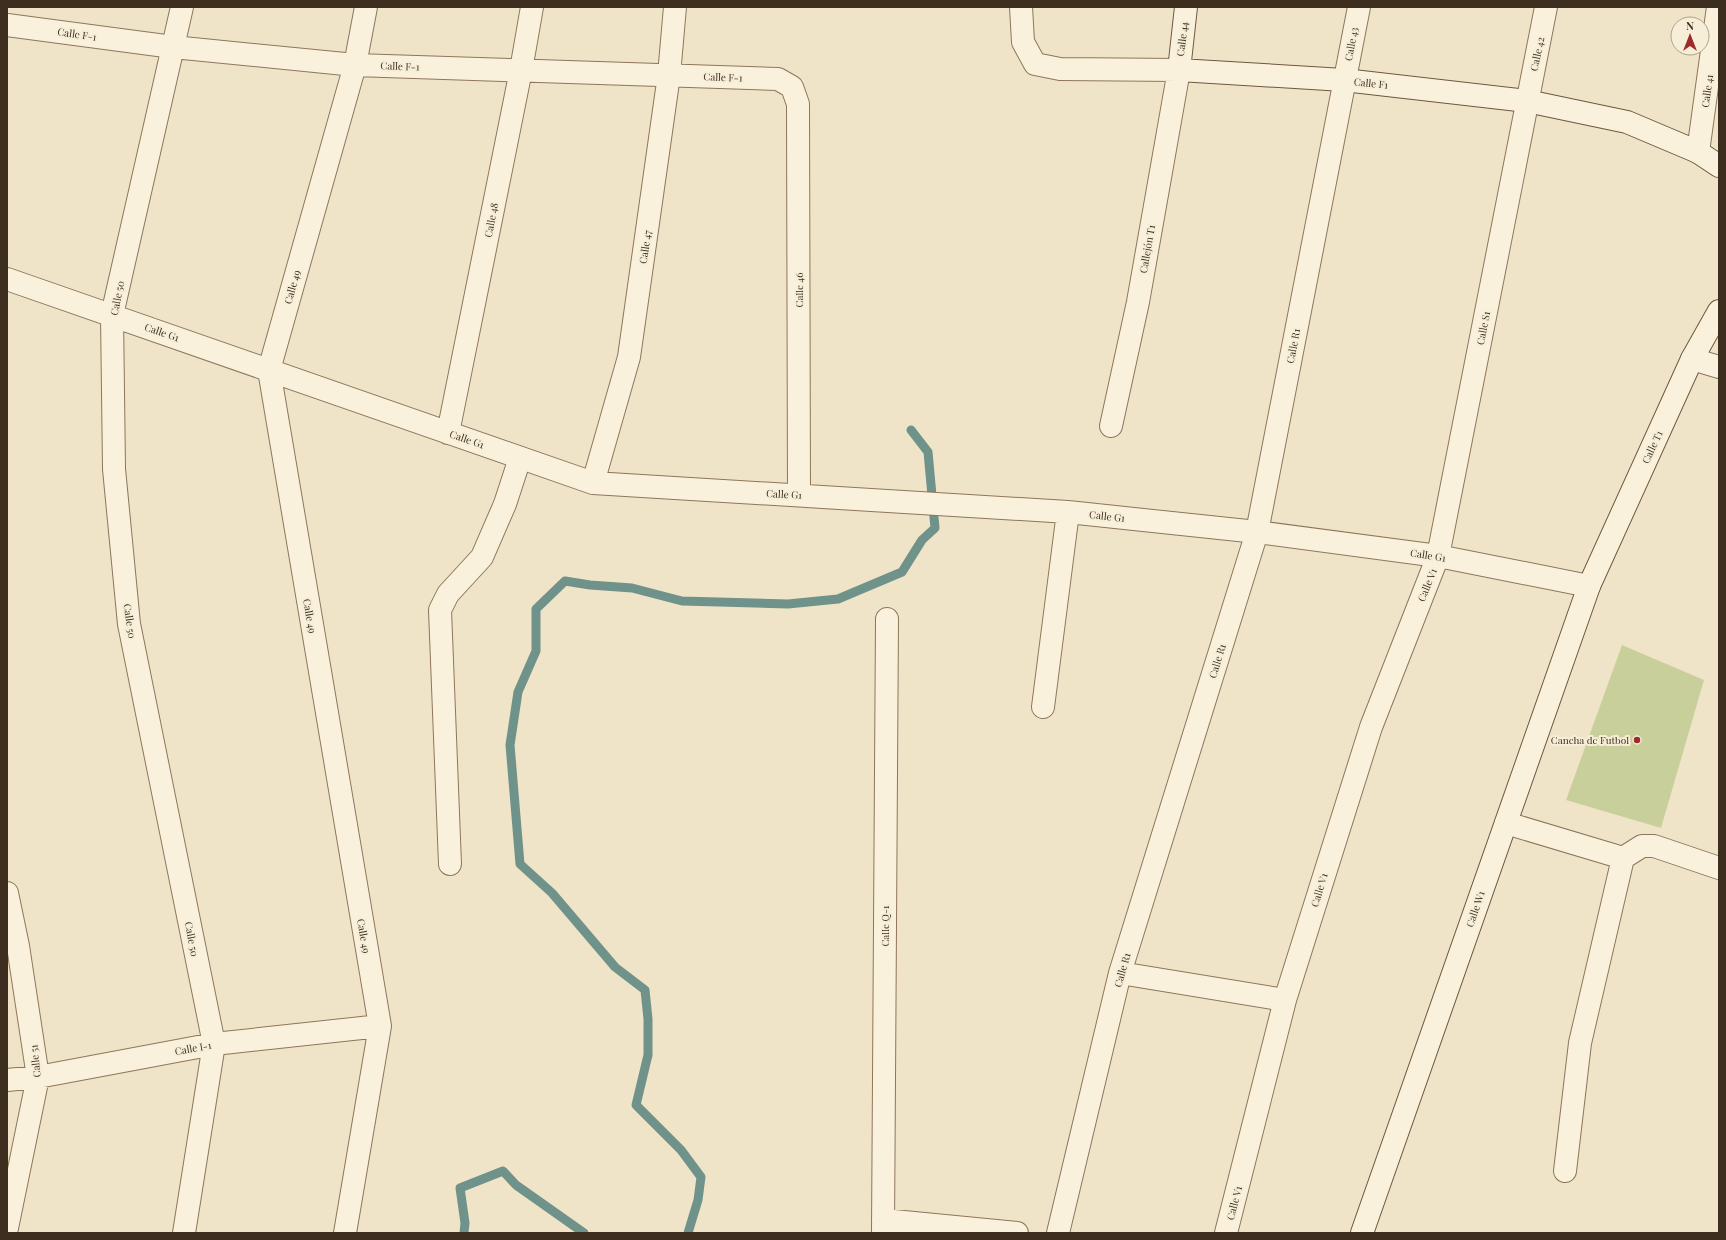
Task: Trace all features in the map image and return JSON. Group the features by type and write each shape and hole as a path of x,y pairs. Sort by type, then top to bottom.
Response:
{"street":[{"name":"Calle 50","path":"182,7 112,314 114,469 129,624 214,1044 184,1233"},
{"name":"Calle 49","path":"345,1233 380,1026 269,370 355,65 366,7"},
{"name":"Calle 48","path":"448,432 521,70 532,7"},
{"name":"Calle 47","path":"593,483 629,357 669,75 675,7"},
{"name":"Calle F1","path":"1021,7 1023,42 1035,64 1060,70 1179,70 1344,80 1527,101 1627,122 1698,152"},
{"name":"Calle 44","path":"1179,70 1186,7"},
{"name":"Calle 43","path":"1344,80 1358,7"},
{"name":"Calle 42","path":"1527,101 1546,7"},
{"name":"Calle 41","path":"1698,152 1718,7"},
{"name":"Calle F-1","path":"7,25 173,47 355,65 778,79 792,87"},
{"name":"Callejón T1","path":"1112,426 1138,302 1179,70"},
{"name":"Calle R1","path":"1058,1233 1120,974 1257,532 1344,80"},
{"name":"Calle 46","path":"792,87 798,104 799,495"},
{"name":"Calle S1","path":"1438,556 1527,101"},
{"path":"1698,152 1719,166"},
{"name":"Calle G1","path":"7,279 112,314 593,483 1068,512 1257,532 1438,556 1589,586"},
{"name":"Calle T1","path":"1589,586 1692,359 1719,311"},
{"path":"1692,359 1719,367"},
{"path":"450,864 440,610 448,594 482,557 504,504 520,458"},
{"path":"1044,707 1068,512"},
{"name":"Calle V1","path":"1226,1233 1285,1000 1371,726 1438,556"},
{"name":"Calle W1","path":"1362,1233 1589,586"},
{"name":"Calle Q-1","path":"883,1227 887,619"},
{"path":"1506,823 1623,858"},
{"path":"1565,1171 1580,1043 1623,858 1642,846 1654,846 1719,868"},
{"name":"Calle 51","path":"7,893 18,946 38,1077 7,1228"},
{"path":"1120,974 1285,1000"},
{"name":"Calle I-1","path":"7,1080 38,1077 214,1044 380,1026"},
{"path":"883,1227 1017,1233"}],"green space":[{"name":"Cancha de Futbol","path":"1622,645 1704,680 1661,828 1566,800"}],"waterway":[{"path":"688,1233 698,1200 701,1177 681,1150 636,1105 648,1055 648,1019 645,990 615,967 552,893 520,864 510,745 518,692 536,651 536,609 565,581 590,585 632,588 682,601 788,604 838,599 902,572 922,540 935,528 928,452 911,430"},
{"path":"464,1233 465,1223 460,1188 503,1171 516,1185 584,1233"}],"place":[{"name":"Cancha de Futbol","path":"1637,740"}]}
